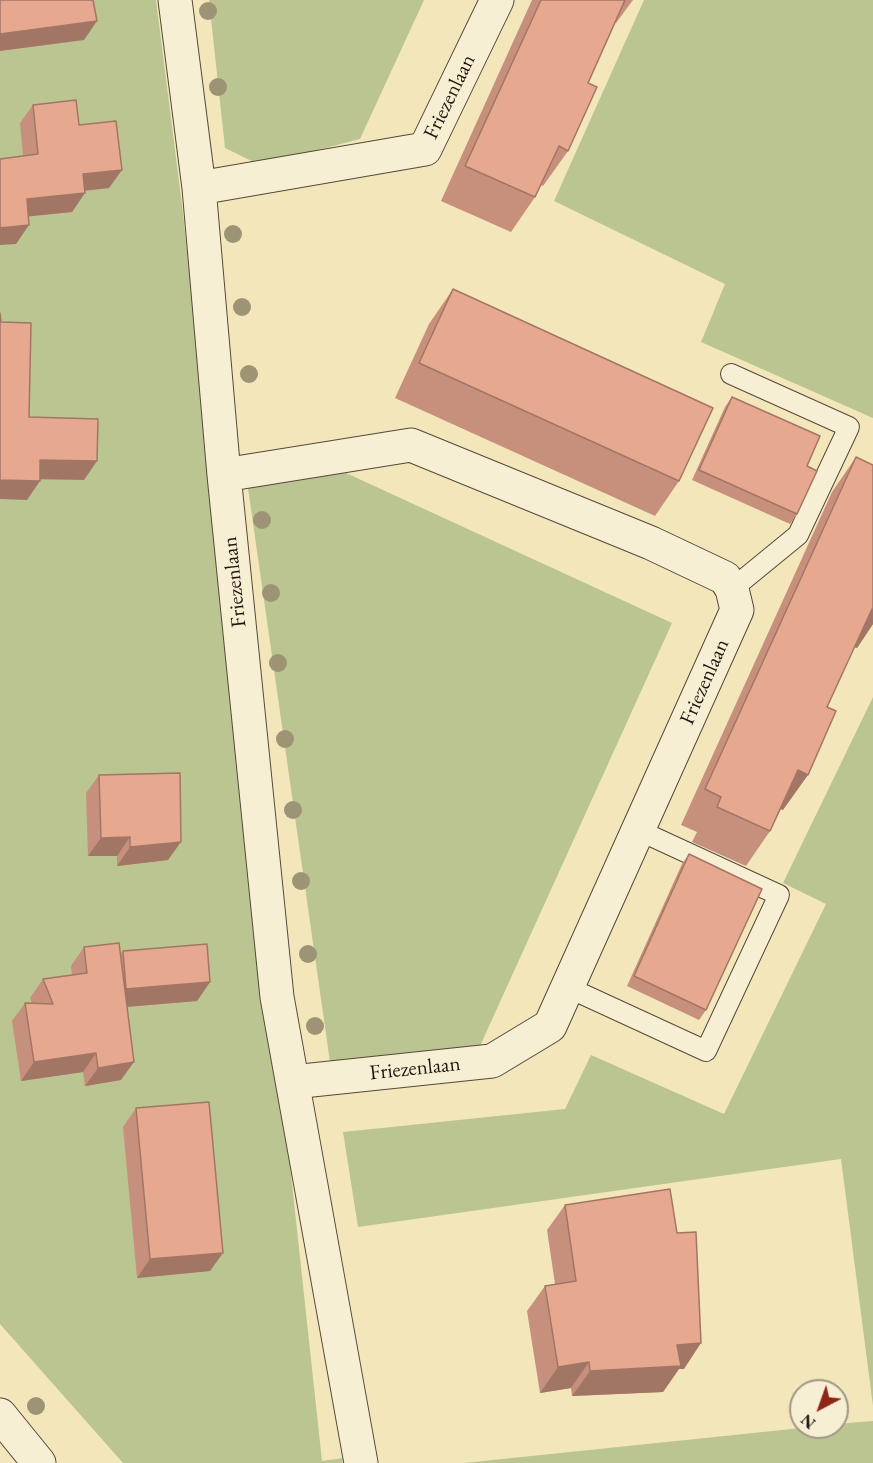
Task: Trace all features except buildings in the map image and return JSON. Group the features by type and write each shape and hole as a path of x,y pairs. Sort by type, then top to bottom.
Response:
{"street":[{"name":"Friezenlaan","path":"175,0 199,188 224,475 277,997 361,1463"},
{"name":"Friezenlaan","path":"199,188 425,149 497,0"},
{"path":"224,475 411,445 651,543 725,578 732,589"},
{"name":"Friezenlaan","path":"293,1082 492,1061 550,1026 737,610 732,589"},
{"path":"0,1415 39,1463"}],"lane":[{"path":"731,374 849,427 798,535 732,589"},
{"path":"567,987 706,1051 779,895 638,830"}],"green space":[{"path":"0,0 156,0 183,213 227,631 277,1045 322,1461 343,1458 342,1463 123,1463 0,1324"},
{"path":"209,0 424,0 360,139 260,165 225,148"},
{"path":"644,0 873,0 873,418 701,342 725,284 554,201"},
{"path":"346,473 672,623 480,1046 330,1062 247,481"},
{"path":"873,697 873,1406 841,1159 358,1227 343,1132 565,1109 591,1055 724,1114 826,904 783,883"},
{"path":"873,1421 873,1463 464,1463 789,1429 789,1439 849,1439 849,1423"}]}
